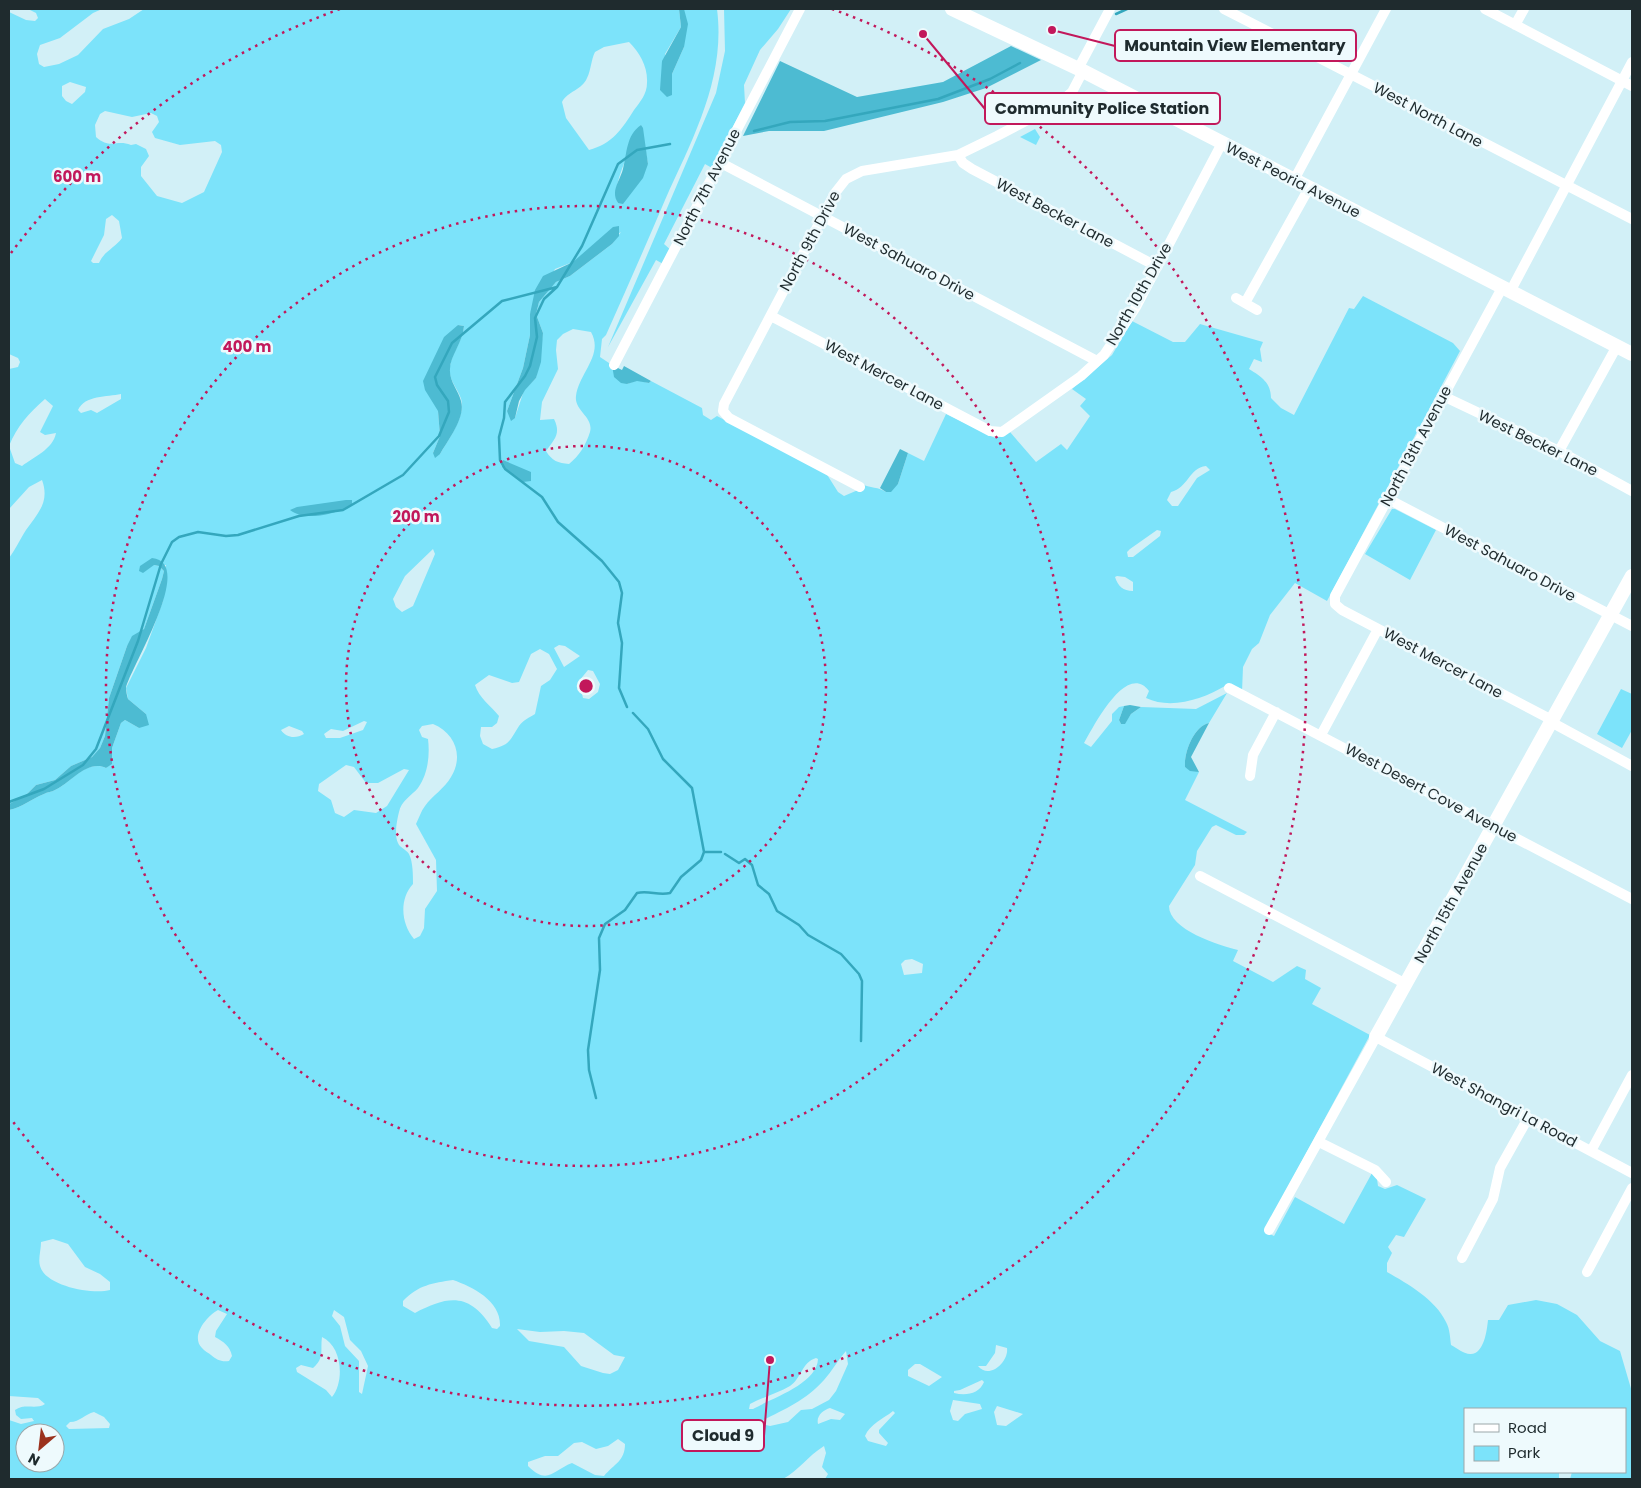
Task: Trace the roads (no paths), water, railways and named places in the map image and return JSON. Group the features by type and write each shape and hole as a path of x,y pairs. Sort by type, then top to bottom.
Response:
{"main road":[{"name":"West Peoria Avenue","path":"952,9 1080,70 1632,354"},
{"name":"North 15th Avenue","path":"1376,1037 1632,576"}],"street":[{"name":"North 7th Avenue","path":"614,365 800,9"},
{"name":"North 9th Drive","path":"860,487 729,418 723,411 724,404 840,185 854,174 898,164 958,155 1058,104 1072,92 1080,70 1110,9"},
{"name":"West North Lane","path":"1224,9 1632,220"},
{"path":"1294,180 1386,9"},
{"path":"1485,9 1632,86"},
{"path":"1515,25 1524,9"},
{"name":"North 13th Avenue","path":"1335,604 1335,596 1443,396 1567,186 1632,62"},
{"name":"North 10th Drive","path":"998,433 1064,389 1097,362 1125,326 1222,143"},
{"name":"West Becker Lane","path":"958,155 963,163 972,169 1156,266"},
{"name":"West Sahuaro Drive","path":"721,163 1097,362"},
{"path":"1246,303 1309,188"},
{"path":"1236,298 1257,310"},
{"name":"West Mercer Lane","path":"771,316 998,433"},
{"path":"1559,451 1617,346"},
{"name":"West Becker Lane","path":"1443,396 1559,451 1632,491"},
{"name":"West Sahuaro Drive","path":"1388,499 1632,626"},
{"name":"West Mercer Lane","path":"1335,604 1632,766"},
{"path":"1320,735 1378,629"},
{"name":"West Desert Cove Avenue","path":"1228,688 1632,899"},
{"path":"1250,776 1253,755 1276,712"},
{"path":"1200,876 1406,984"},
{"name":"West Shangri La Road","path":"1376,1037 1632,1173"},
{"name":"North 15th Avenue","path":"1269,1230 1376,1037"},
{"path":"1591,1150 1632,1075"},
{"path":"1462,1258 1493,1199 1500,1168 1528,1118"},
{"path":"1319,1142 1375,1170 1386,1182"},
{"path":"1587,1272 1632,1188"}],"waterway":[{"path":"1116,14 1127,9"},
{"path":"754,131 790,122 825,121 938,99 990,79 1020,63"},
{"path":"627,707 619,688 622,643 618,623 622,593 619,582 602,561 558,522 542,497 505,469 500,460 499,437 504,418 505,402 525,376 530,366 537,337 535,318 544,299 557,287 582,246 618,164 637,150 670,144"},
{"path":"9,802 44,789 83,765 96,749 138,641 161,564 172,542 179,537 198,532 226,536 238,535 299,516 343,510 403,475 439,436 449,412 448,401 437,385 435,377 452,343 502,301 557,287"},
{"path":"596,1098 589,1070 588,1050 600,970 599,938 605,924 625,910 637,893 670,893 681,877 701,860 704,852 692,788 663,759 648,729 633,713"},
{"path":"704,852 721,852"},
{"path":"725,854 739,863 745,859 752,865 758,885 769,894 777,911 799,925 808,935 841,954 859,974 862,981 861,1041"}],"place":[{"name":"Mountain View Elementary","path":"1052,30"},
{"name":"Community Police Station","path":"923,34"},
{"name":"Cloud 9","path":"770,1360"}]}
